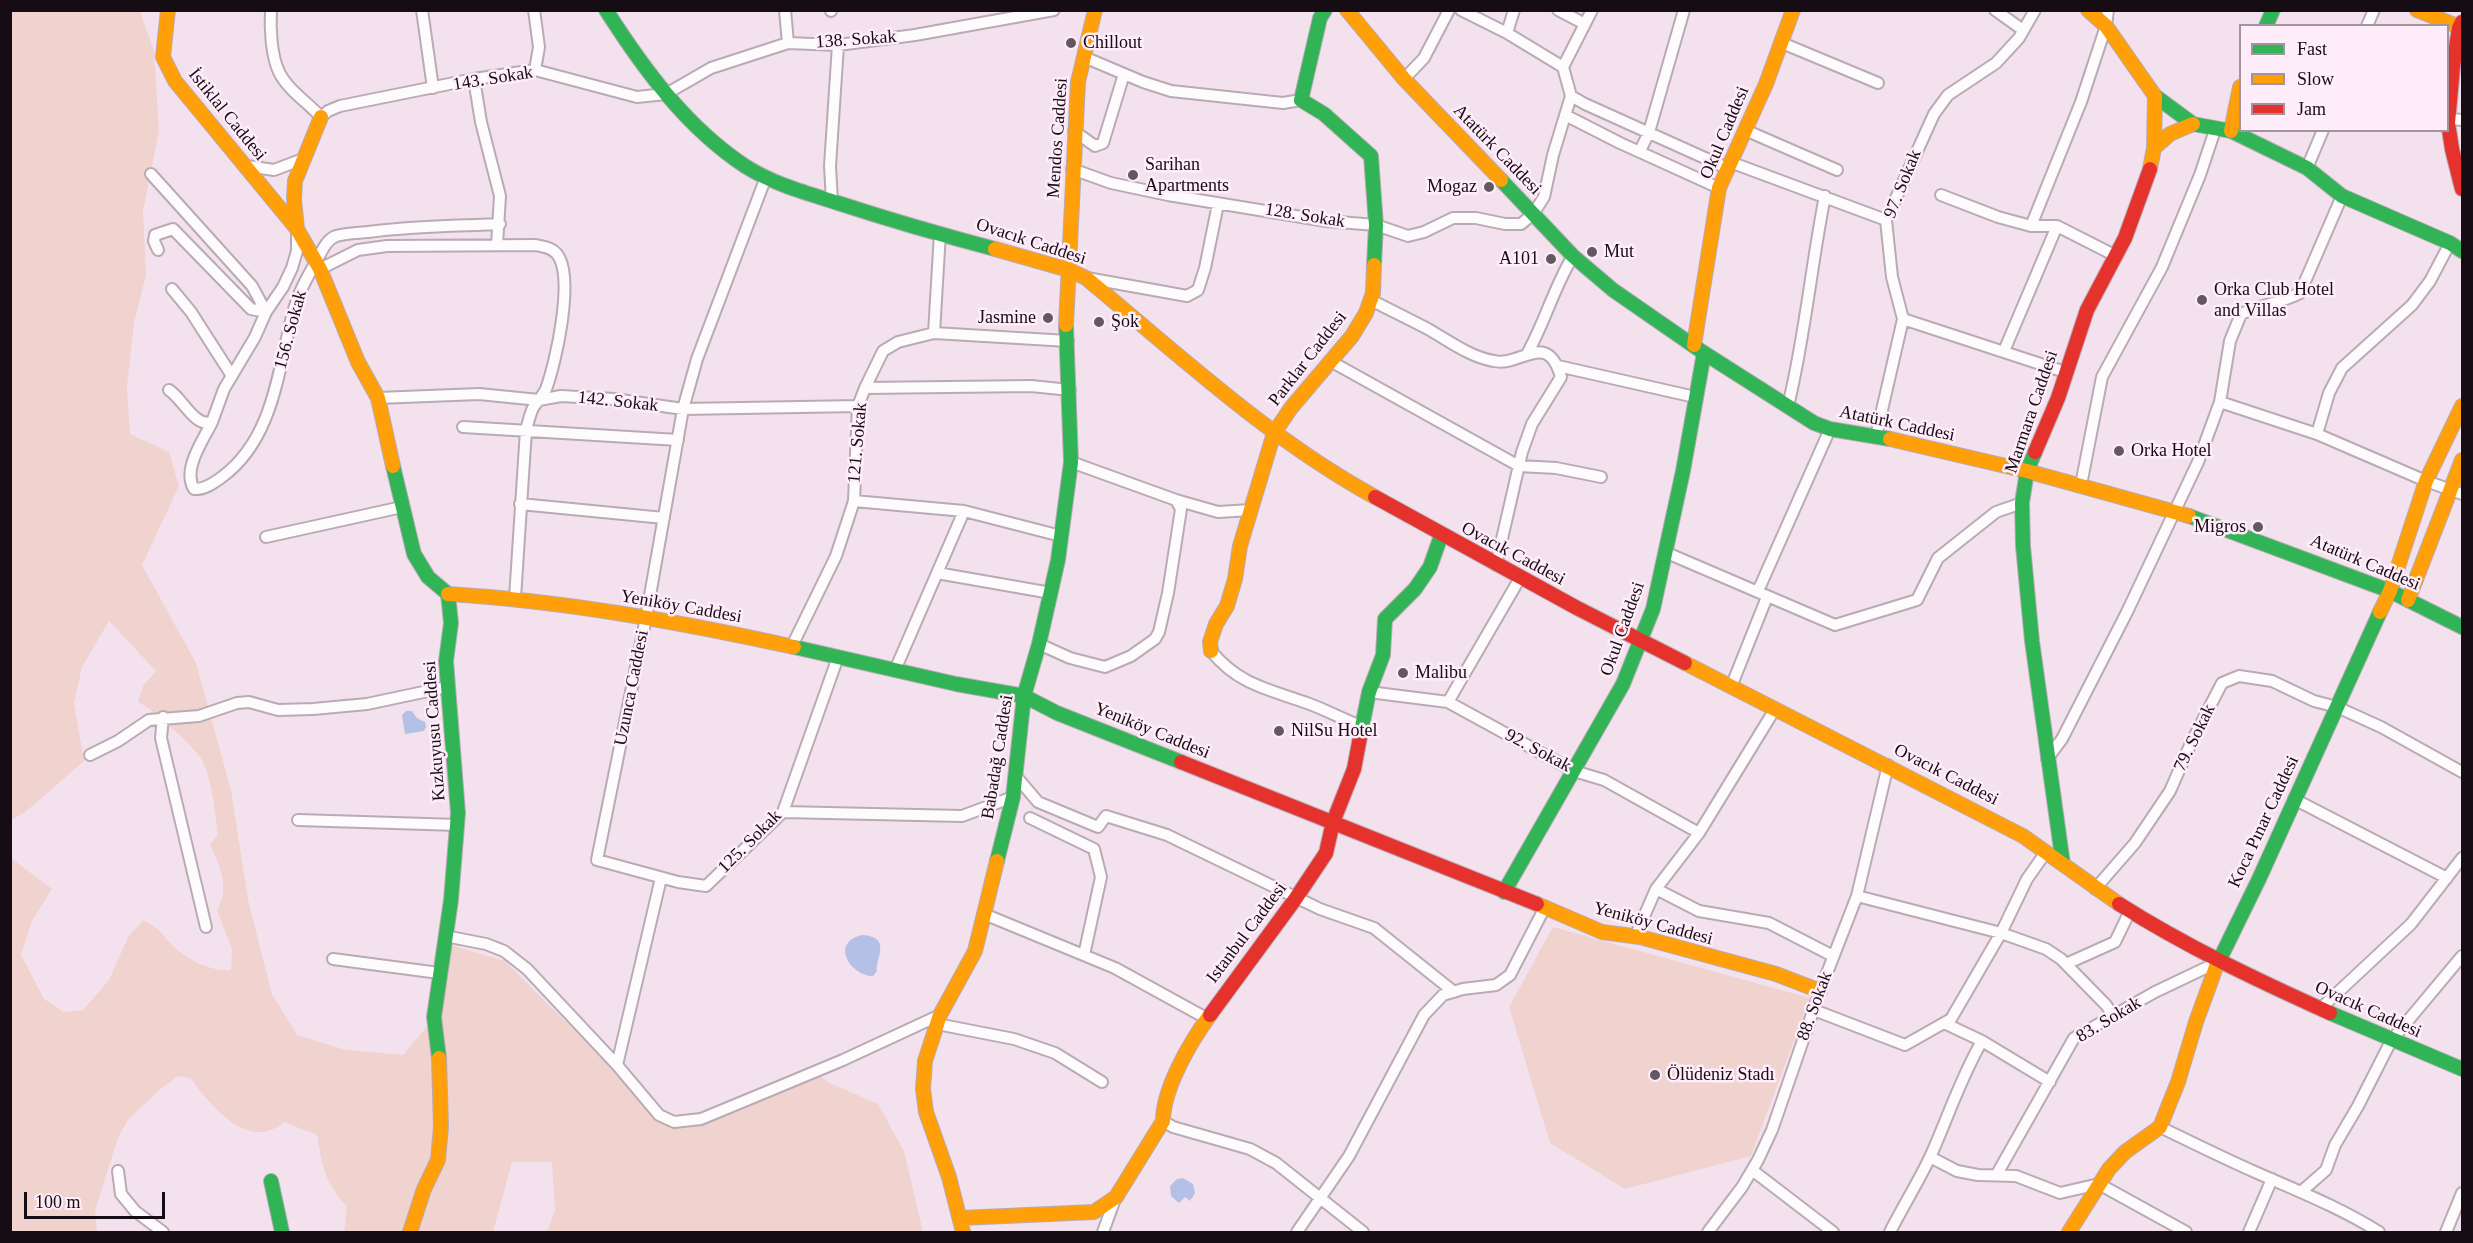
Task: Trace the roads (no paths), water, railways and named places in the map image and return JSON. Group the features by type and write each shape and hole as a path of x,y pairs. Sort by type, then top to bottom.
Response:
{"street":[{"name":"İstiklal Caddesi","path":"168,10 163,57 175,81 297,229"},
{"path":"169,390 179,397 199,422 205,424 212,422 224,389 255,337 266,312 283,287 297,251 295,181 321,117 278,71 272,39 271,10"},
{"path":"422,10 433,88"},
{"path":"534,10 539,47 536,70"},
{"name":"Ovacık Caddesi","path":"606,10 627,44 666,94 714,141 744,165 778,184 1069,270 1086,278 1274,433 1347,482 1441,536 1640,641 2024,836 2095,889 2218,962 2391,1041 2463,1069"},
{"path":"785,10 788,43"},
{"name":"138. Sokak","path":"666,94 711,68 788,43 838,45 915,35 1023,13 1054,10"},
{"name":"Mendos Caddesi","path":"1069,270 1072,169 1078,82 1095,10"},
{"path":"1084,57 1171,91 1283,103 1301,100 1320,18 1325,10"},
{"name":"Atatürk Caddesi","path":"1347,10 1404,79 1573,256 1613,290 1788,406 1830,429 1876,436 2027,471 2175,511 2390,591 2463,627"},
{"path":"1404,79 1424,58 1449,10"},
{"path":"1461,10 1507,33 1563,67"},
{"path":"1507,33 1514,10"},
{"path":"1558,10 1585,24"},
{"path":"1533,214 1544,197 1571,96 1563,67 1593,10"},
{"path":"1640,152 1649,132 1684,10"},
{"name":"Okul Caddesi","path":"1504,892 1623,684 1653,609 1667,553 1695,397 1719,188 1782,43 1793,10"},
{"path":"1995,10 2023,30"},
{"name":"97. Sokak","path":"1876,436 1903,319 1892,277 1886,220 1934,114 1948,95 1996,63 2023,30 2035,10"},
{"path":"2088,10 2106,26 2155,96 2193,124 2215,130 2231,131 2307,168 2342,196 2450,243 2463,251"},
{"path":"2031,226 2080,102 2106,26 2108,10"},
{"path":"2267,24 2273,10"},
{"path":"2368,24 2374,10"},
{"path":"2417,10 2462,26 2453,67 2456,120 2449,132 2453,160 2463,189"},
{"path":"1782,43 1878,83"},
{"path":"832,201 830,165 838,45"},
{"name":"143. Sokak","path":"321,117 340,106 474,79 536,70 637,96 666,94"},
{"path":"1074,131 1095,146 1103,143 1124,74"},
{"path":"474,79 498,186 500,224 497,245"},
{"path":"2231,131 2239,92"},
{"path":"1571,96 1729,165 1825,196 1886,220"},
{"name":"Marmara Caddesi","path":"2063,864 2032,640 2023,546 2022,504 2027,471 2058,398 2087,310 2116,256 2149,176 2154,148 2155,96"},
{"name":"Parklar Caddesi","path":"1210,651 1210,642 1216,624 1227,606 1235,579 1240,546 1274,433 1291,408 1332,362 1361,321 1373,293 1376,225 1371,156 1324,114 1301,100"},
{"path":"1565,115 1719,188"},
{"path":"2154,148 2170,134 2193,124"},
{"path":"1745,130 1837,170"},
{"path":"2081,485 2102,377 2162,267 2200,175 2215,130"},
{"path":"2307,168 2322,132"},
{"path":"247,166 274,170 303,159"},
{"name":"128. Sokak","path":"1072,169 1111,183 1218,204 1326,221 1376,225 1408,236 1424,232 1453,219 1476,218 1505,224 1521,224 1533,214"},
{"path":"151,174 252,286 266,312"},
{"name":"Uzunca Caddesi","path":"597,860 646,618 683,409 697,359 766,177"},
{"path":"1941,195 1998,217 2031,226 2057,226 2116,256"},
{"path":"1788,406 1798,366 1825,196"},
{"path":"2047,759 2062,739 2127,612 2198,462 2220,402 2230,340 2241,314 2300,293 2342,196"},
{"path":"1086,278 1188,296 1198,290 1205,268 1218,204"},
{"name":"156. Sokak","path":"212,422 189,468 189,481 194,489 200,490 228,472 246,455 261,429 274,394 294,308 306,277 318,265 324,246 336,236 394,229 500,224"},
{"path":"2004,351 2057,226"},
{"path":"158,250 154,241 155,235 173,229 250,309 266,312"},
{"path":"297,229 318,265 358,362 378,398 414,554 428,577 448,594"},
{"path":"934,333 940,233"},
{"path":"2317,434 2329,393 2342,368 2412,305 2430,281 2450,243"},
{"path":"318,265 358,250 387,246 536,245 550,248 558,255 564,270 558,337 545,391 533,408 526,430 515,598"},
{"path":"1527,354 1558,282 1573,256"},
{"name":"Babadağ Caddesi","path":"962,1226 949,1178 926,1112 923,1089 925,1061 939,1019 975,951 1013,797 1024,696 1051,593 1071,462 1069,270"},
{"path":"172,289 232,376"},
{"path":"1371,300 1478,357 1497,362 1541,352 1552,357 1558,366 1561,377 1532,424 1519,466 1496,565"},
{"path":"1903,319 2065,372"},
{"name":"121. Sokak","path":"792,646 836,556 854,501 858,406 883,351 898,342 934,333 1068,341"},
{"path":"1332,362 1519,466 1556,468 1601,477"},
{"path":"1558,366 1695,397"},
{"path":"865,387 1031,386 1070,390"},
{"name":"142. Sokak","path":"378,398 479,394 538,400 561,396 614,399 683,409 858,406"},
{"path":"2220,402 2317,434 2457,492"},
{"name":"Koca Pınar Caddesi","path":"2160,1127 2178,1082 2196,1022 2218,962 2390,591 2426,481 2463,406"},
{"path":"463,427 678,440"},
{"path":"1731,687 1763,594 1830,429"},
{"path":"2408,600 2457,492 2463,460"},
{"path":"1071,462 1176,500 1218,512 1251,510"},
{"path":"1039,644 1070,658 1105,667 1131,656 1155,639 1159,632 1168,593 1181,509 1176,500"},
{"path":"854,501 964,511 1022,528 1061,536"},
{"path":"520,504 664,518"},
{"path":"1667,553 1835,625 1917,600 1938,558 1996,512 2022,504"},
{"path":"266,537 402,507"},
{"path":"895,670 964,511"},
{"name":"Istanbul Caddesi","path":"962,1226 1094,1212 1116,1197 1163,1121 1163,1110 1191,1041 1296,898 1326,853 1333,822 1354,769 1369,693 1383,655 1385,619 1414,589 1431,567 1441,536"},
{"path":"937,573 1051,593"},
{"path":"1448,702 1520,578"},
{"name":"Yeniköy Caddesi","path":"448,594 515,598 646,618 792,646 1024,696 1057,713 1602,932 1635,937 1776,974 1820,991"},
{"name":"Kızkuyusu Caddesi","path":"410,1233 424,1189 438,1160 441,1127 439,1051 434,1017 458,825 447,687 446,661 451,623 448,594"},
{"path":"1210,651 1222,664 1250,684 1310,704 1363,727"},
{"name":"125. Sokak","path":"597,860 661,878 706,886 783,812 838,657"},
{"name":"79. Sokak","path":"2095,889 2135,843 2170,791 2191,743 2223,683 2239,676 2272,681 2314,700 2337,707 2381,727 2463,772"},
{"path":"90,755 118,741 149,720 163,717 199,716 237,703 249,702 278,710 367,704 447,687"},
{"name":"92. Sokak","path":"1369,693 1448,702 1574,771 1604,780 1699,833"},
{"path":"1635,937 1656,889 1699,833 1775,710"},
{"path":"163,717 161,738 206,927"},
{"name":"88. Sokak","path":"1708,1233 1752,1170 1772,1130 1820,991 1857,896 1888,765"},
{"path":"1015,775 1038,802 1098,827 1106,816 1167,835 1296,898 1374,928 1454,992"},
{"path":"783,812 962,816 1013,797"},
{"path":"2294,799 2447,878"},
{"path":"1030,818 1094,849 1101,877 1084,955"},
{"path":"298,820 458,825"},
{"path":"1814,1010 1905,1045 1951,1019 2001,933 2027,879 2046,852"},
{"path":"2320,1009 2411,924 2463,858"},
{"path":"617,1065 661,878"},
{"path":"1656,889 1699,911 1769,923 1833,956"},
{"path":"1857,896 2001,933 2046,949 2066,964 2106,1005 2113,1016"},
{"path":"1297,1233 1364,1130 1424,1016 1443,995 1496,985 1510,975 1544,909"},
{"path":"2066,964 2115,942 2130,911"},
{"path":"984,914 1115,968 1206,1018"},
{"path":"445,936 486,944 504,951 527,969 617,1065 658,1115 674,1122 701,1119 939,1019 1014,1039 1055,1053 1102,1082"},
{"path":"2302,1191 2326,1170 2335,1145 2391,1041 2463,956"},
{"path":"333,959 439,973"},
{"name":"83. Sokak","path":"1997,1174 2074,1038 2193,972 2218,962"},
{"path":"1944,1023 1982,1041 2050,1082"},
{"path":"1890,1233 1930,1156 1953,1106 1966,1069 1982,1041"},
{"path":"1163,1121 1173,1127 1250,1149 1276,1163 1363,1233"},
{"path":"2069,1233 2109,1169 2126,1152 2160,1127 2349,1213 2379,1233"},
{"path":"1930,1156 1957,1171 1978,1175 2016,1176 2060,1193 2099,1184 2186,1233"},
{"path":"1752,1170 1833,1233"},
{"path":"118,1171 121,1194 135,1211 163,1233"},
{"path":"2248,1233 2272,1179"},
{"path":"272,1181 282,1233"},
{"path":"2446,1233 2463,1193"},
{"path":"1107,1231 1116,1197"}],"water":[{"path":"406,711 412,711 417,718 425,722 424,731 405,734 402,715"},
{"path":"862,935 877,940 880,944 877,971 873,976 857,971 851,965 845,951 852,939"},
{"path":"1183,1178 1193,1184 1195,1193 1190,1201 1185,1197 1179,1203 1171,1196 1170,1186 1177,1179"}],"place":[{"name":"Chillout","path":"1071,43"},
{"name":"Sarihan Apartments","path":"1133,175"},
{"name":"Mogaz","path":"1489,187"},
{"name":"Mut","path":"1592,252"},
{"name":"A101","path":"1551,259"},
{"name":"Orka Club Hotel and Villas","path":"2202,300"},
{"name":"Jasmine","path":"1048,318"},
{"name":"Şok","path":"1099,322"},
{"name":"Orka Hotel","path":"2119,451"},
{"name":"Migros","path":"2258,527"},
{"name":"Malibu","path":"1403,673"},
{"name":"NilSu Hotel","path":"1279,731"},
{"name":"Ölüdeniz Stadı","path":"1655,1075"}]}
